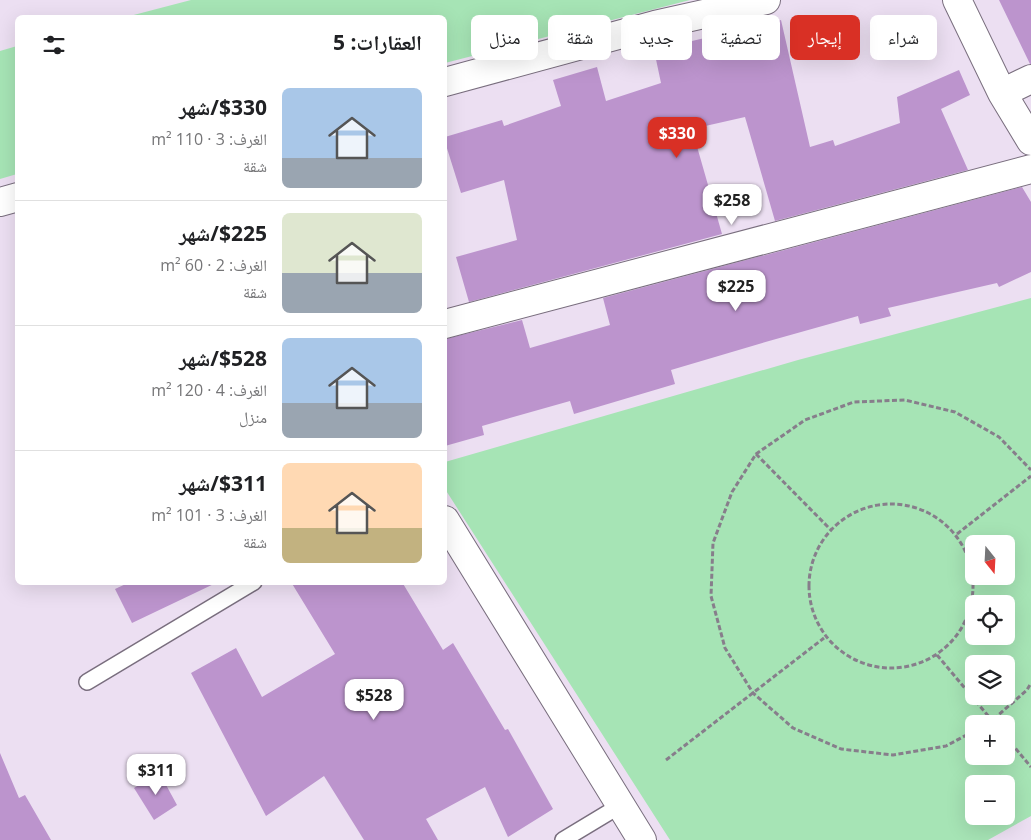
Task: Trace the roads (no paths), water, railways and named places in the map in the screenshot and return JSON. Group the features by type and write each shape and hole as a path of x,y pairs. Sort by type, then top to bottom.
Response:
{"street":[{"path":"447,81 655,25 766,0"},
{"path":"956,0 1002,93 1031,141"},
{"path":"1002,93 1031,79"},
{"path":"447,323 1031,169"},
{"path":"0,202 15,198"},
{"path":"447,523 642,840"}],"lane":[{"path":"87,682 249,585"},
{"path":"562,840 621,805"}]}
